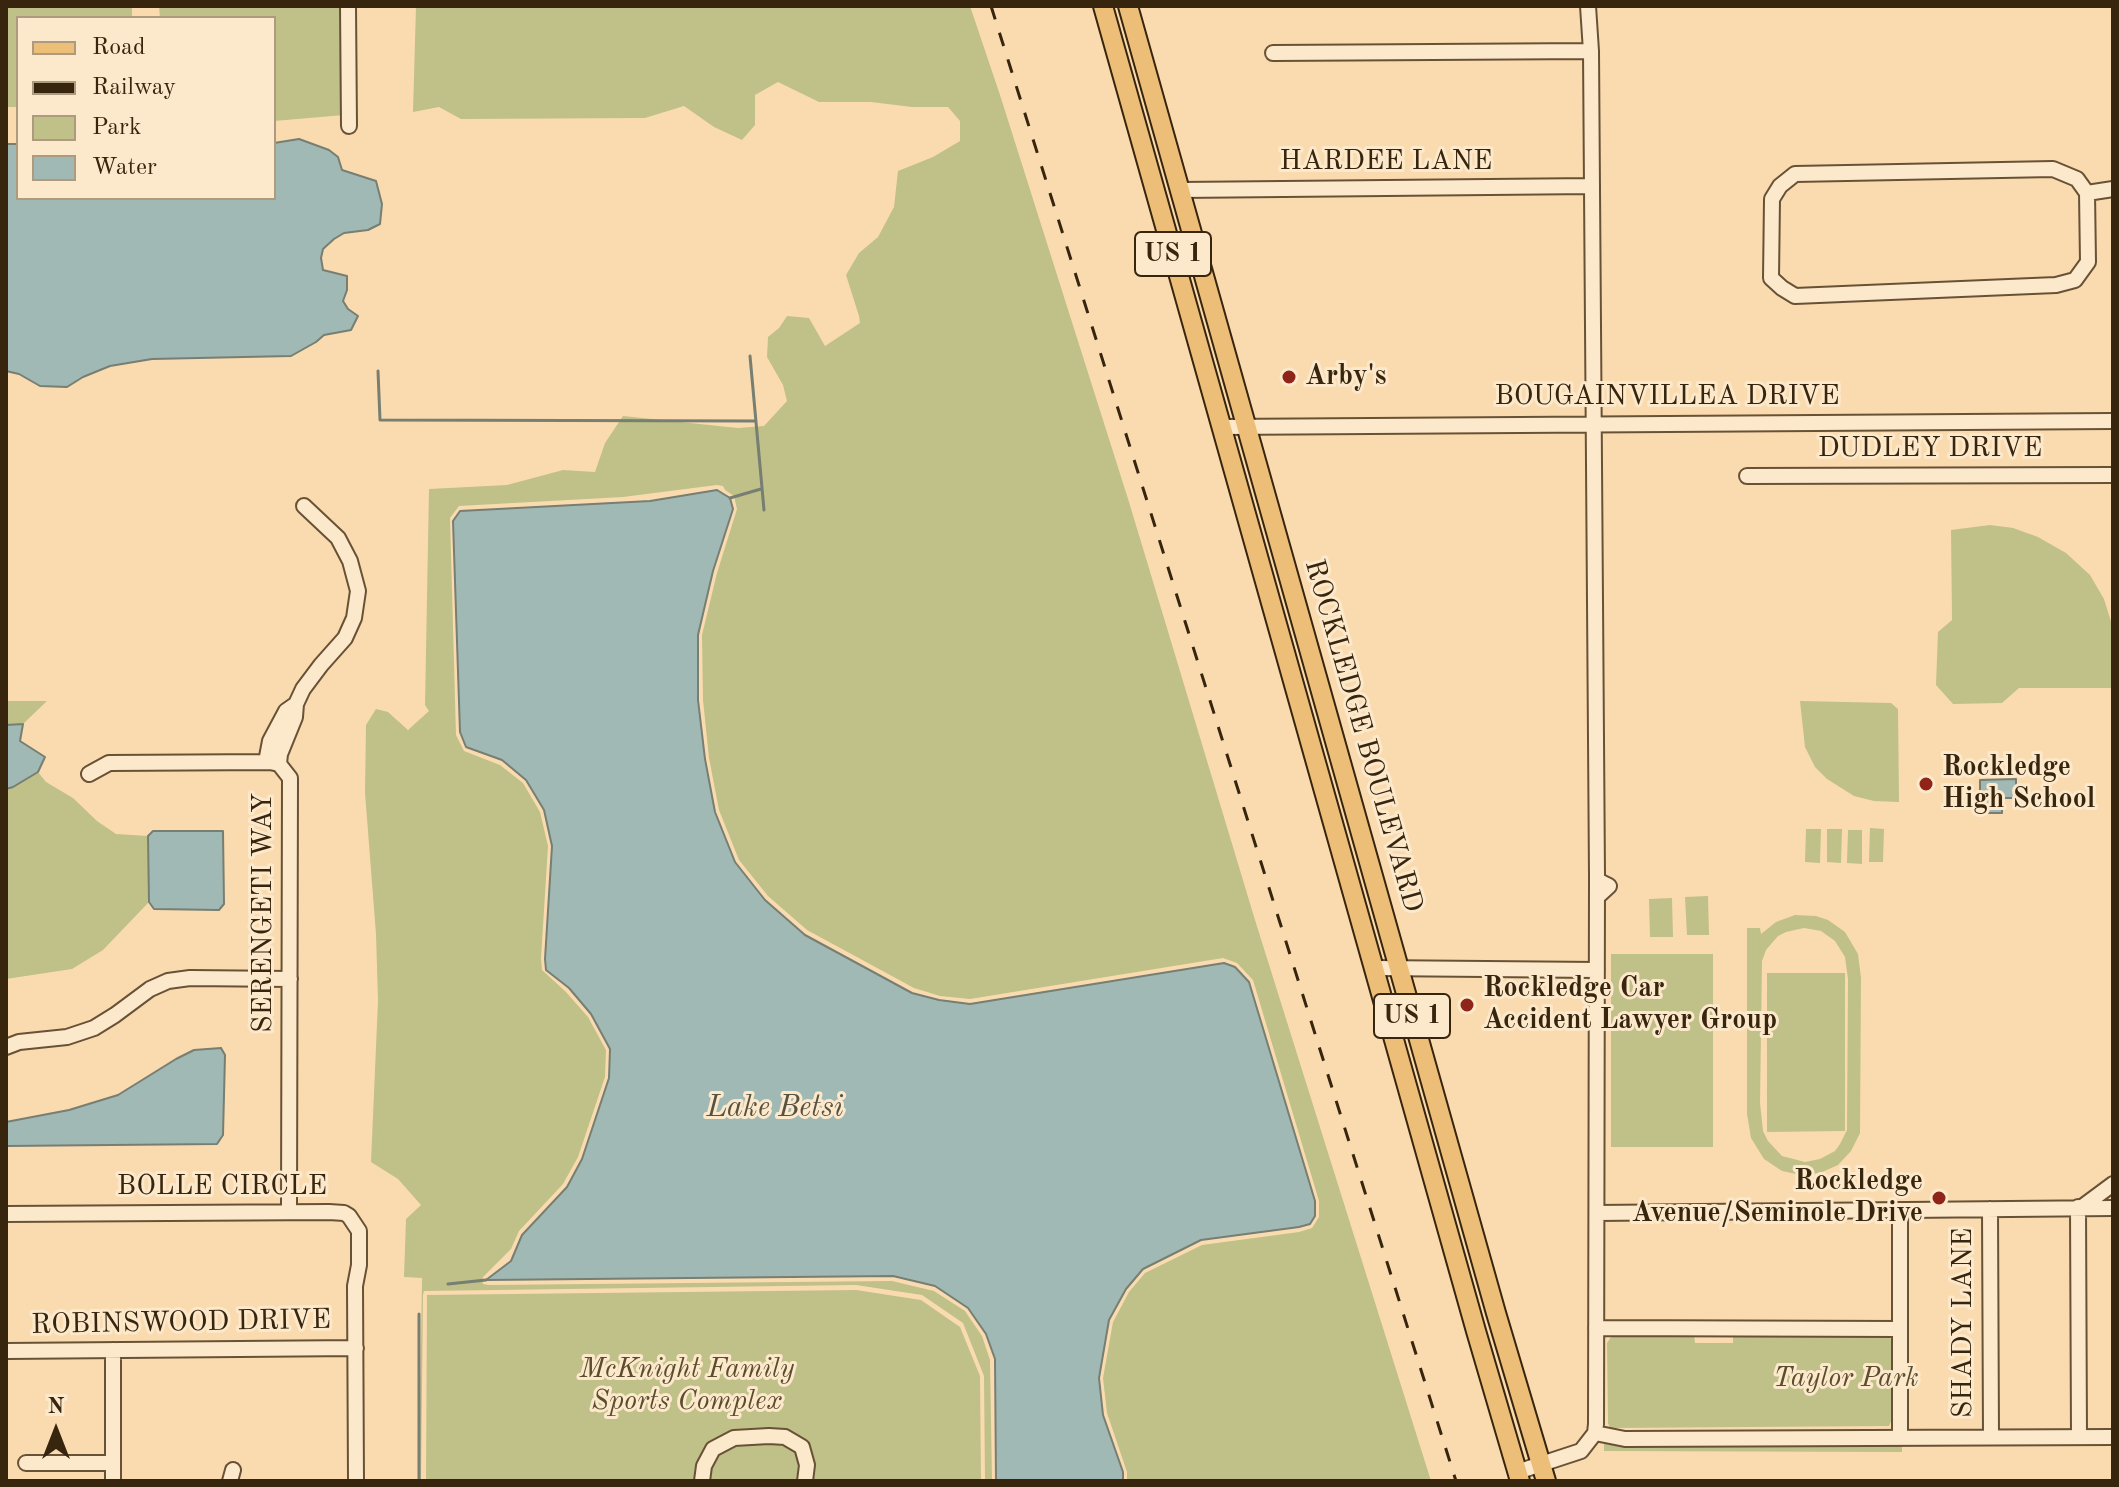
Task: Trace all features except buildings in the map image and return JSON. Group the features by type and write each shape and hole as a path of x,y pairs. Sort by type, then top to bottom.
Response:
{"main road":[{"name":"ROCKLEDGE BOULEVARD","path":"1103,6 1519,1477"},
{"name":"ROCKLEDGE BOULEVARD","path":"1128,6 1543,1473"},
{"path":"1146,159 1165,182 1180,190"},
{"path":"1290,670 1307,690 1324,702"},
{"path":"1310,741 1343,769"},
{"path":"1420,1132 1441,1161 1456,1171"},
{"path":"1435,1185 1444,1187 1452,1194 1469,1216"}],"street":[{"path":"348,6 349,126"},
{"path":"1519,1477 1543,1473 1581,1451 1596,1429 1597,970 1591,51 1588,6"},
{"path":"1273,53 1591,51"},
{"path":"2053,169 2077,179 2087,193 2088,262 2075,280 2056,285 1795,296 1771,278 1772,199 1780,186 1795,174 2053,169"},
{"name":"HARDEE LANE","path":"1180,190 1592,186"},
{"path":"2087,193 2113,189"},
{"name":"BOUGAINVILLEA DRIVE","path":"1222,427 2113,421"},
{"name":"DUDLEY DRIVE","path":"1747,476 2113,475"},
{"path":"273,763 270,741 278,724 345,638 354,618 358,591 350,561 338,538 304,506"},
{"name":"SERENGETI WAY","path":"89,774 109,763 273,763 290,778 289,1212"},
{"path":"1374,968 1597,970"},
{"path":"6,1047 19,1042 67,1037 94,1028 150,989 168,981 190,978 290,979"},
{"path":"2080,1207 2113,1184"},
{"path":"2079,1437 2080,1207"},
{"path":"1597,1213 2113,1208"},
{"name":"SHADY LANE","path":"1990,1209 1991,1436"},
{"path":"1900,1210 1900,1437"},
{"name":"BOLLE CIRCLE","path":"6,1214 344,1213 355,1222 359,1231 359,1265 355,1286 356,1348"},
{"path":"1596,1328 1900,1329"},
{"path":"356,1348 356,1481"},
{"name":"ROBINSWOOD DRIVE","path":"6,1351 356,1348"},
{"path":"113,1350 113,1481"},
{"path":"1596,1429 1625,1439 2113,1437"},
{"path":"702,1481 704,1466 713,1449 734,1438 769,1436 785,1437 802,1447 807,1465 805,1481"},
{"path":"26,1463 113,1463"}],"green space":[{"path":"6,6 132,6 132,16 16,16 16,107 6,107"},
{"path":"159,6 343,6 344,115 276,121 276,16 160,16"},
{"path":"416,6 970,6 1129,502 1255,920 1431,1481 1127,1481 1127,1472 1107,1413 1103,1378 1113,1322 1129,1292 1145,1273 1202,1245 1299,1232 1312,1228 1319,1217 1319,1201 1253,980 1237,963 1223,958 970,999 940,996 914,988 807,930 768,896 739,860 719,810 709,758 703,700 702,635 737,509 734,496 723,486 717,485 623,497 459,506 450,518 456,735 464,751 500,765 523,783 540,812 548,846 542,970 588,1017 606,1050 605,1077 578,1157 563,1184 519,1231 511,1249 483,1277 483,1284 892,1281 934,1291 965,1311 982,1336 990,1360 992,1481 985,1481 984,1376 963,1323 922,1295 856,1285 424,1291 419,1481 422,1278 404,1277 406,1219 421,1205 398,1179 371,1162 378,1001 365,793 366,725 376,709 388,712 408,730 429,711 425,705 429,489 507,485 563,470 595,472 605,443 623,416 738,428 764,426 787,401 783,385 767,357 768,337 787,316 809,318 825,346 860,323 846,275 859,253 878,237 894,207 898,171 933,157 960,141 960,121 948,107 819,102 778,82 755,95 755,125 742,140 714,127 684,106 645,118 461,119 439,107 413,112"},
{"path":"1990,525 2013,528 2038,537 2066,553 2090,575 2104,599 2113,628 2112,688 2019,688 2002,703 1953,704 1936,685 1938,632 1952,620 1951,530"},
{"path":"6,701 47,701 23,724 6,725"},
{"path":"1800,701 1891,703 1898,709 1899,802 1854,796 1827,779 1815,767 1805,747"},
{"path":"38,772 46,782 73,798 116,834 148,836 149,902 103,950 72,969 6,979 6,789"},
{"path":"1870,828 1884,829 1883,862 1869,862"},
{"path":"1806,829 1821,829 1820,863 1805,862"},
{"path":"1827,829 1842,829 1841,863 1827,862"},
{"path":"1848,830 1862,830 1862,864 1847,863"},
{"path":"1708,896 1709,935 1687,935 1685,897"},
{"path":"1672,898 1673,937 1650,937 1649,899"},
{"path":"1795,915 1828,920 1845,932 1858,954 1861,978 1860,1133 1851,1151 1838,1165 1820,1173 1801,1175 1782,1171 1764,1159 1751,1138 1747,1114 1747,928 1760,928 1761,934 1776,922","holes":["1804,928 1821,931 1835,941 1845,957 1848,979 1847,1130 1835,1151 1805,1162 1782,1156 1763,1131 1760,1103 1762,961 1766,950 1778,936"]},
{"path":"1611,954 1713,954 1713,1147 1611,1147"},
{"path":"1767,973 1845,973 1845,1131 1767,1132"},
{"name":"McKnight Family Sports Complex","path":"856,1290 921,1300 960,1327 980,1376 981,1481 426,1481 427,1295"},
{"name":"Taylor Park","path":"1886,1333 1894,1343 1892,1419 1889,1426 1610,1428 1608,1423 1607,1343 1613,1334 1694,1334 1695,1343 1733,1343 1733,1334"},
{"path":"1604,1441 1902,1443 1902,1452 1604,1451"}],"water":[{"path":"299,139 329,150 338,157 342,170 376,181 382,204 380,224 368,230 344,233 323,249 321,258 323,270 347,276 343,301 358,316 351,330 324,335 291,356 152,359 110,366 67,387 40,386 19,374 6,371 6,144 16,144 16,200 276,200 276,143"},
{"name":"Lake Betsi","path":"717,490 730,498 733,509 713,571 698,635 698,700 715,812 735,862 765,900 805,935 912,993 939,1000 970,1004 1224,963 1235,967 1249,982 1315,1201 1315,1216 1310,1224 1299,1227 1201,1240 1143,1269 1126,1289 1109,1320 1099,1378 1103,1415 1123,1472 1123,1481 996,1481 995,1359 986,1334 968,1308 935,1286 893,1276 486,1280 511,1261 522,1235 567,1187 582,1159 609,1078 610,1049 591,1014 569,988 546,970 552,846 544,810 526,780 502,760 466,747 460,732 453,521 460,511 650,501"},
{"path":"23,724 20,741 45,757 38,772 6,789 6,725"},
{"path":"2016,779 2016,798 2002,798 2002,813 1980,813 1980,780"},
{"path":"153,831 223,831 224,904 219,910 154,909 149,902 148,836"},
{"path":"221,1048 225,1055 223,1135 217,1144 6,1146 6,1122 69,1110 118,1095 194,1050"}],"waterway":[{"path":"750,356 764,510"},
{"path":"378,371 380,420 755,421"},
{"path":"730,498 761,489"},
{"path":"448,1284 486,1280"},
{"path":"419,1314 419,1481"}],"railway":[{"path":"991,6 1456,1481"}],"place":[{"name":"Arby's","path":"1289,377"},
{"name":"Rockledge High School","path":"1926,784"},
{"name":"Rockledge Car Accident Lawyer Group","path":"1467,1005"},
{"name":"Rockledge Avenue/Seminole Drive","path":"1939,1198"}]}
